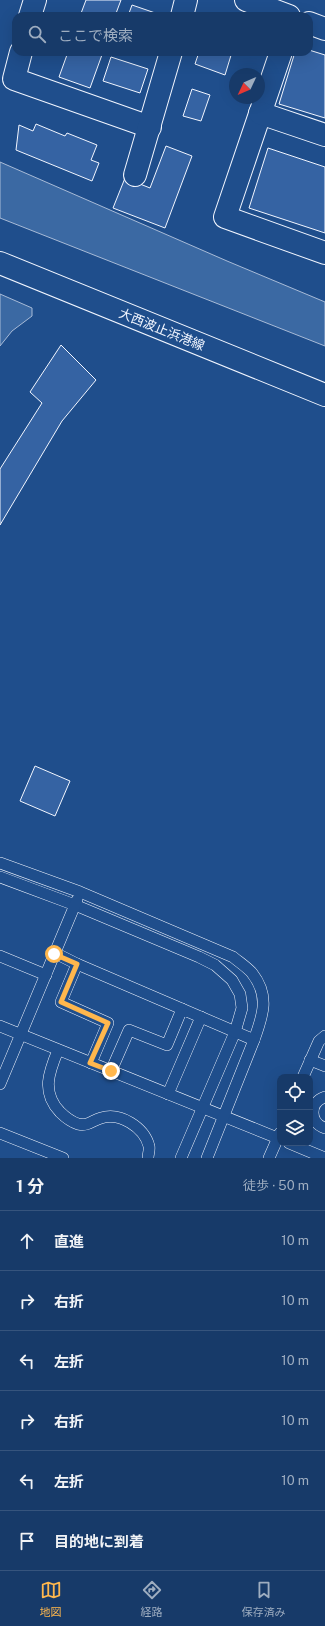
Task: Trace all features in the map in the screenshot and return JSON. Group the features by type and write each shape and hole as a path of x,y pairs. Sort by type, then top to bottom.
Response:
{"street":[{"path":"31,12 35,0"},
{"path":"183,12 186,0"},
{"path":"246,0 278,12"},
{"path":"313,24 325,29"},
{"path":"20,56 14,79 150,127"},
{"path":"135,175 170,56"},
{"path":"280,56 225,217 325,253"},
{"path":"260,113 325,135"},
{"name":"大西波止浜港線","path":"0,262 325,395"}],"lane":[{"path":"0,863 80,892 233,957 252,972 259,985 265,1002 263,1016 222,1116 207,1158"},
{"path":"0,877 75,905 199,957 215,965 232,980 240,994 242,1008 235,1032 201,1108 182,1158"},
{"path":"0,1084 80,892"},
{"path":"54,954 254,1040"},
{"path":"0,956 46,975"},
{"path":"77,964 61,1002 108,1023 90,1063"},
{"path":"111,1071 129,1030 167,1045 182,1009"},
{"path":"168,1094 200,1017"},
{"path":"0,1026 201,1108 277,1136"},
{"path":"304,1074 319,1041 325,1036"},
{"path":"58,1050 49,1071 48,1088 52,1104 63,1116 77,1123 89,1124 101,1118 117,1116 131,1123 143,1134 150,1147 148,1158"},
{"path":"310,1060 325,1066"},
{"path":"325,1097 317,1101 313,1110 314,1120 318,1125 325,1128"},
{"path":"0,1133 63,1158"},
{"path":"269,1158 277,1141"},
{"path":"296,1146 325,1158"}],"water":[{"path":"0,162 325,302 325,346 0,218"},
{"path":"0,294 32,308 32,316 12,331 0,346"}],"building":[{"path":"86,0 121,0 116,12 82,12"},
{"path":"132,5 152,12 129,12"},
{"path":"313,51 325,55 325,118 279,104 294,56 313,56"},
{"path":"67,56 102,56 90,88 59,77"},
{"path":"198,56 231,56 225,75 195,64"},
{"path":"111,57 148,69 140,93 103,81"},
{"path":"192,89 210,95 201,121 183,116"},
{"path":"36,124 65,136 67,133 97,145 91,160 99,163 92,181 16,150 19,125 33,131"},
{"path":"166,146 192,156 165,228 113,208 125,178 150,188"},
{"path":"268,148 325,167 325,233 249,208"},
{"path":"61,345 96,380 62,421 0,525 0,469 42,403 30,392"},
{"path":"35,766 70,781 55,816 20,801"}],"route":[{"path":"54,954 77,964 61,1002 108,1023 90,1063 111,1071"}]}
